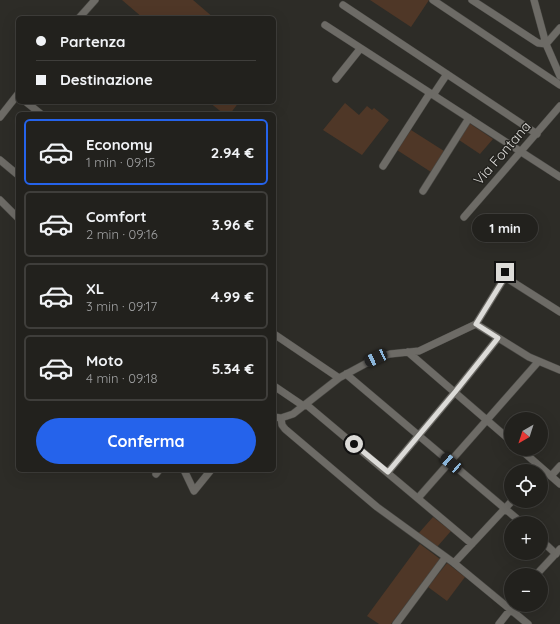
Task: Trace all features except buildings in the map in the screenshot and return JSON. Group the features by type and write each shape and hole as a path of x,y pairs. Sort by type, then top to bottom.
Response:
{"street":[{"path":"81,16 95,0"},
{"path":"433,0 560,85"},
{"path":"472,0 538,43 546,44"},
{"path":"534,0 546,44 560,76"},
{"path":"342,5 536,134"},
{"path":"325,25 560,177"},
{"path":"546,44 560,28"},
{"path":"336,79 360,49"},
{"path":"384,166 447,74"},
{"path":"0,117 16,97"},
{"path":"28,104 38,112"},
{"name":"Via Fontana","path":"464,217 560,106"},
{"path":"423,191 469,118"},
{"path":"0,160 16,173"},
{"path":"0,200 16,216"},
{"path":"504,602 377,507 285,429 278,417 293,414 302,405 339,378 382,355 408,352 431,347 476,324 505,275 560,312"},
{"path":"476,324 538,362 560,370"},
{"path":"276,335 339,378"},
{"path":"388,472 498,338"},
{"path":"408,352 504,435"},
{"path":"418,498 451,463 538,362"},
{"path":"346,374 504,507"},
{"path":"276,387 302,405 308,406 472,544"},
{"path":"527,456 535,464"},
{"path":"551,476 560,466"},
{"path":"185,472 194,491 209,472"},
{"path":"548,474 560,484"},
{"path":"454,564 505,508 514,516"},
{"path":"542,568 558,551 548,545"},
{"path":"396,624 445,558"},
{"path":"499,624 506,612"},
{"path":"515,612 528,624"}],"shaded area":[{"path":"122,0 193,0 212,16 141,16"},
{"path":"370,0 429,0 411,27"},
{"path":"345,103 359,115 367,106 372,110 374,108 389,120 362,155 323,130"},
{"path":"212,104 238,104 232,112 222,112"},
{"path":"469,123 493,139 480,154 459,140"},
{"path":"411,130 444,151 431,172 397,150"},
{"path":"433,517 451,531 437,547 418,534"},
{"path":"420,544 440,559 391,624 379,624 367,616"},
{"path":"447,563 465,577 447,601 428,587"}],"route":[{"path":"354,444 388,472 498,338 476,324 505,277 505,272"}]}
